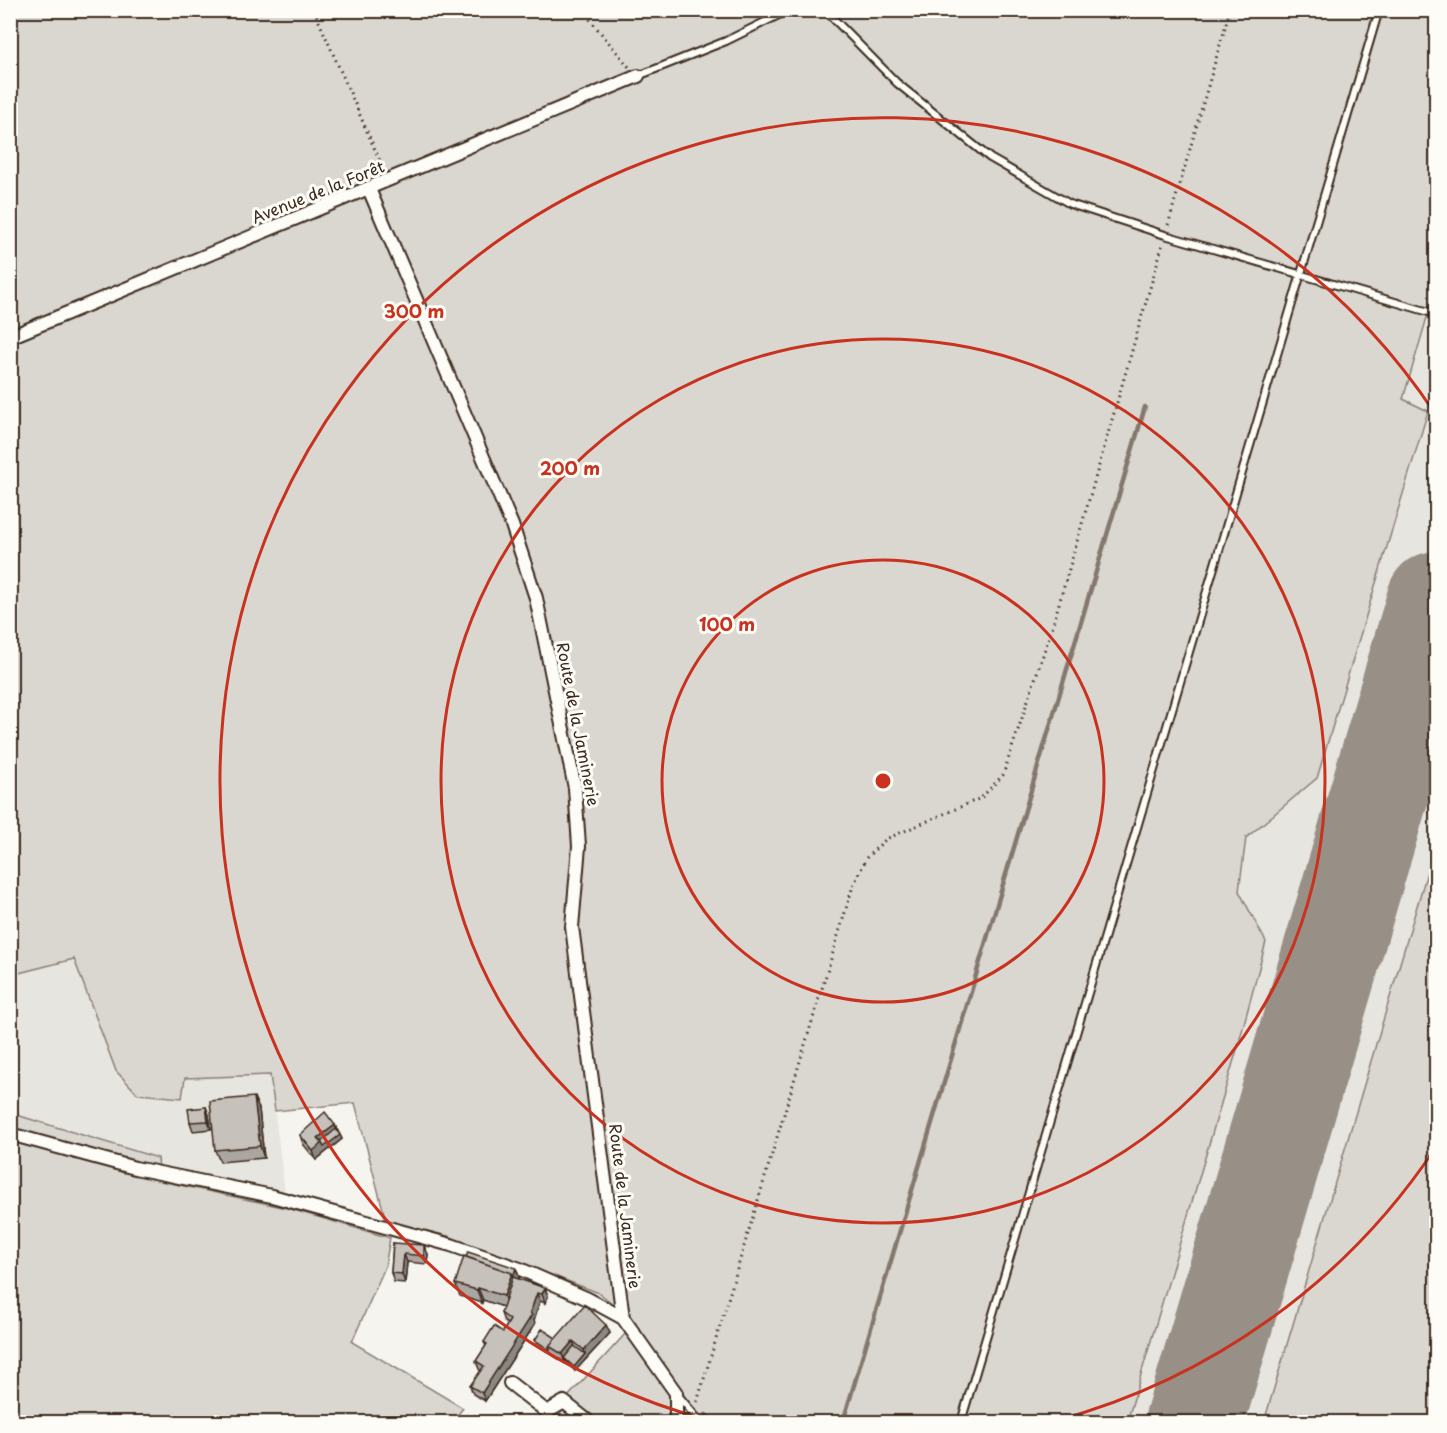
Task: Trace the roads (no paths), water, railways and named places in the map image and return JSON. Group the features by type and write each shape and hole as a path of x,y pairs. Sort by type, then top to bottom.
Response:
{"street":[{"name":"Avenue de la Forêt","path":"10,337 638,76"},
{"name":"Route de la Jaminerie","path":"369,189 513,525 536,598 577,798 579,846 572,927 622,1318 676,1393"},
{"path":"10,1134 183,1179 272,1196 451,1245 520,1269 588,1299 622,1318"},
{"path":"510,1383 547,1412 564,1402 589,1422"},
{"path":"676,1393 676,1422"}],"lane":[{"path":"638,76 726,41 789,10"},
{"path":"825,10 897,83 990,158 1070,204 1165,235 1437,314"},
{"path":"961,1422 1379,10"},
{"path":"676,1393 700,1422"}],"waterway":[{"path":"843,1422 1145,407"},
{"path":"706,1415 713,1422"}]}
